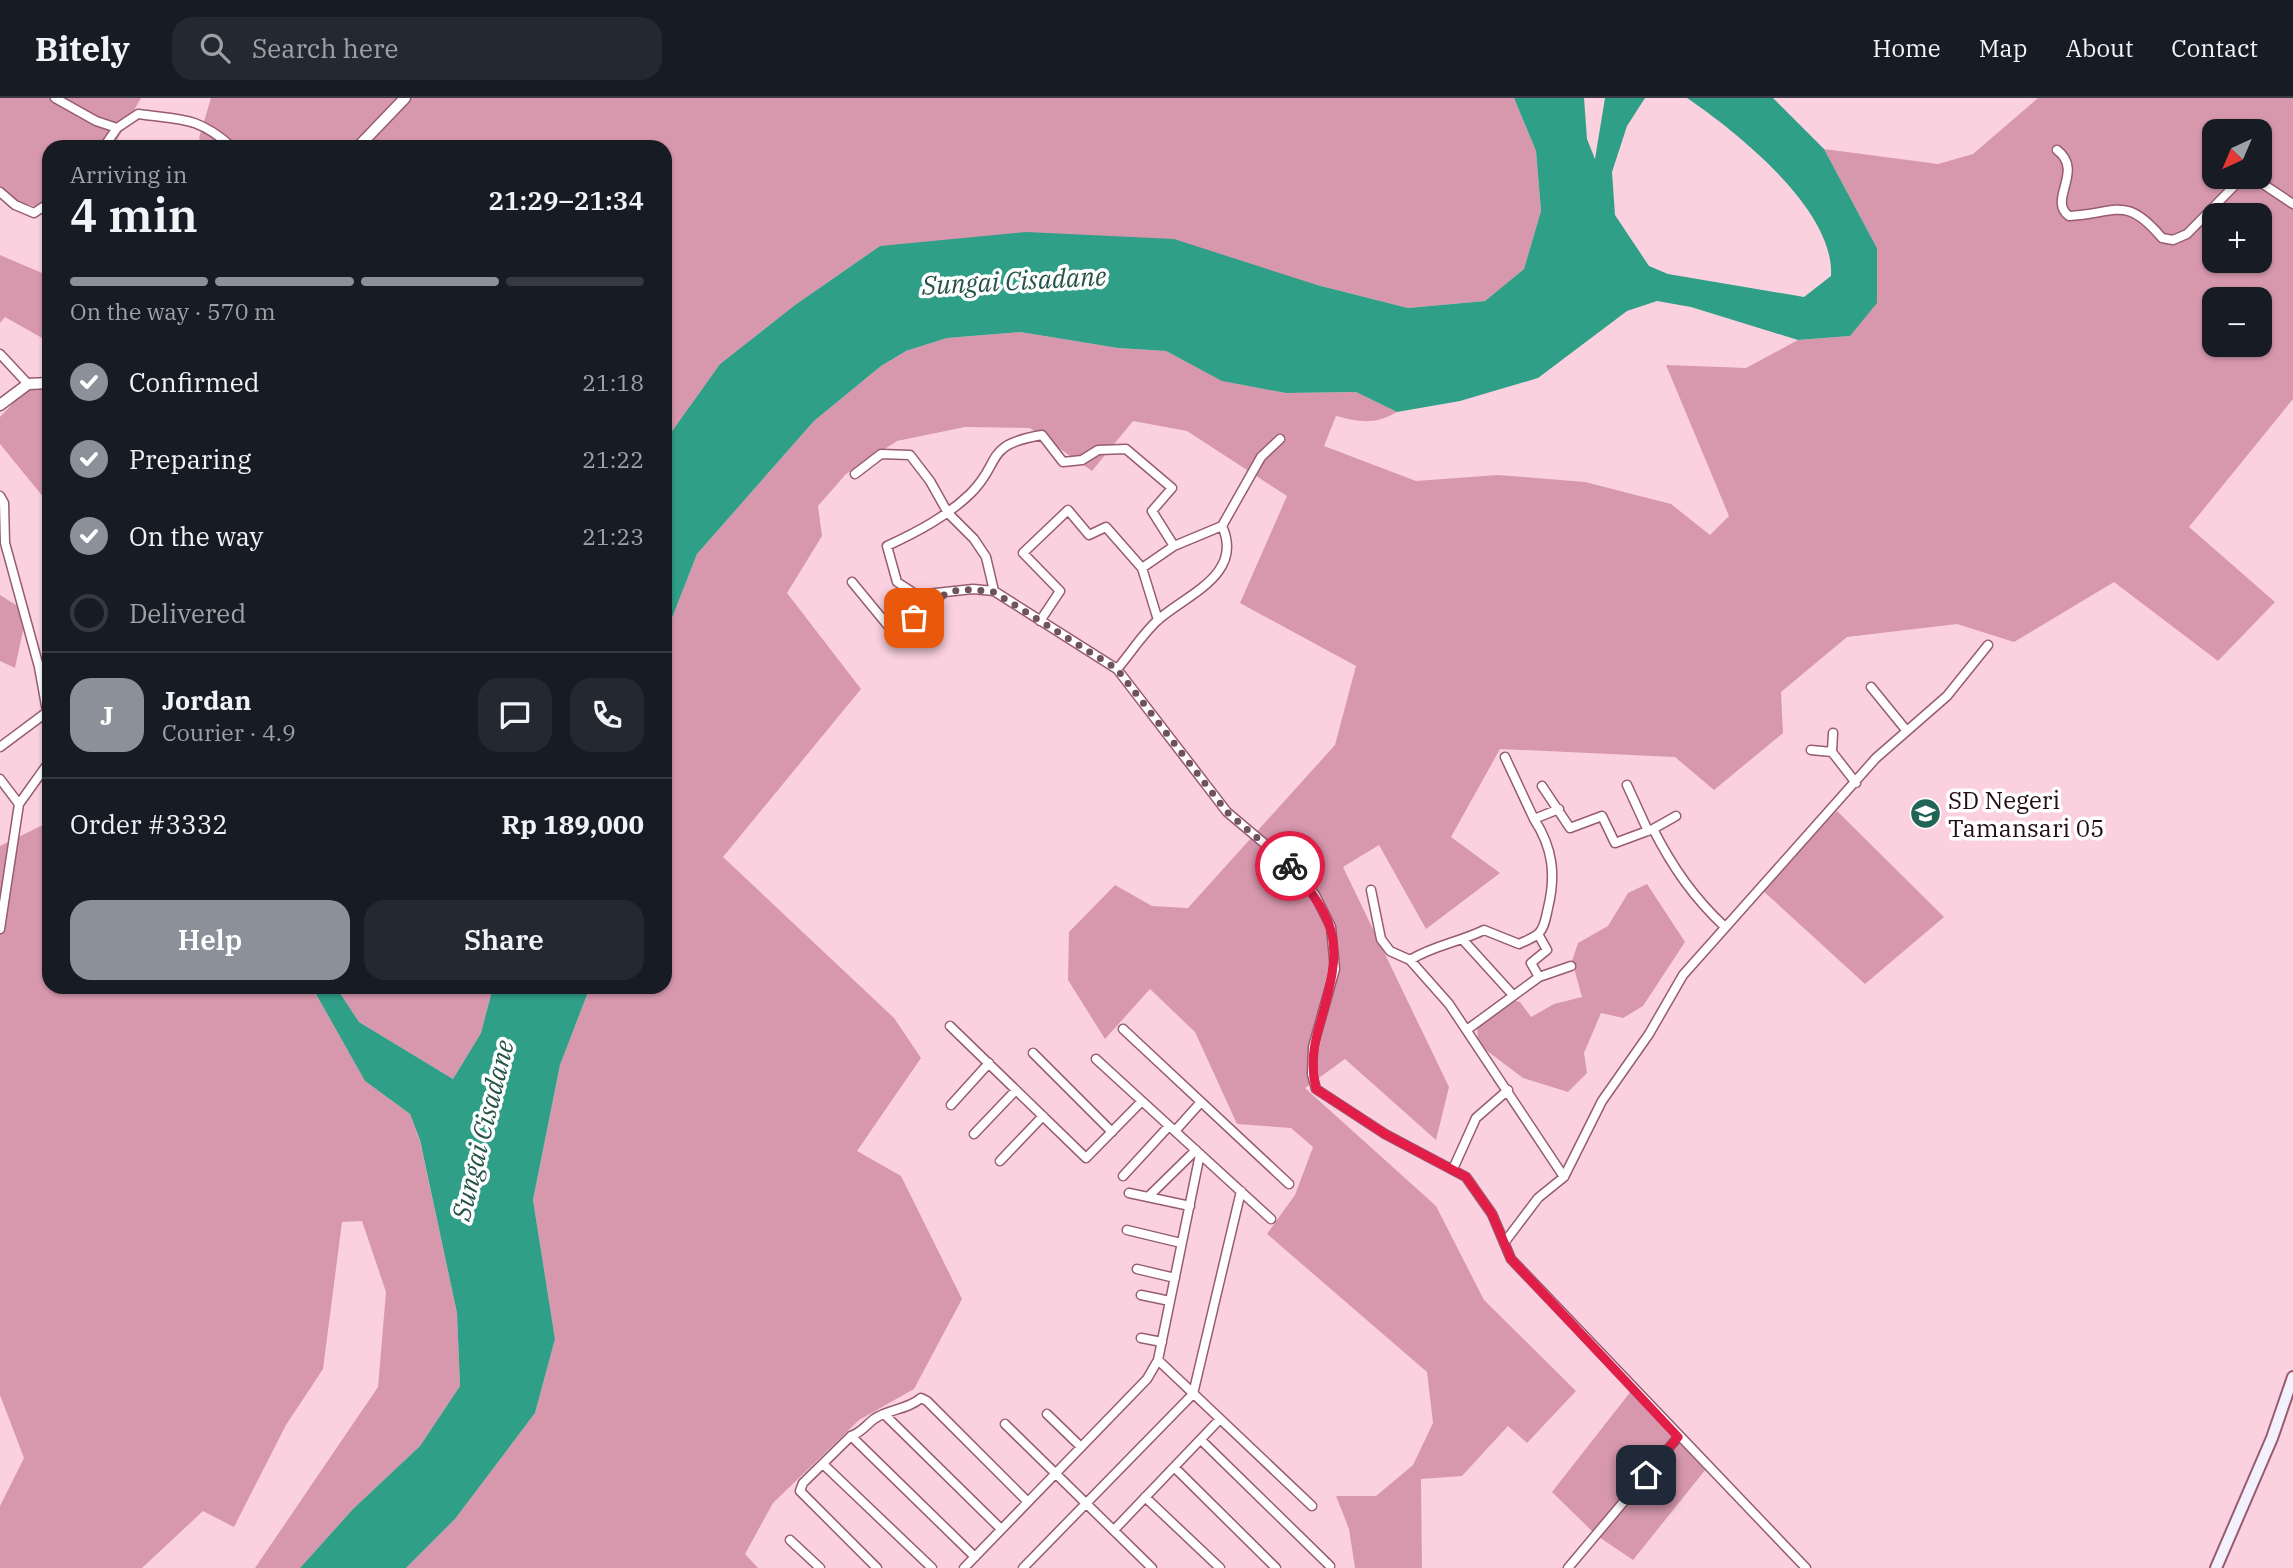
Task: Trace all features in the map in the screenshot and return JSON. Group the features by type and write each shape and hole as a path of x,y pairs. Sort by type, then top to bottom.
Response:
{"main road":[{"path":"2216,1568 2272,1438 2293,1377"}],"street":[{"path":"55,98 96,121 117,128"},
{"path":"365,140 405,98"},
{"path":"109,140 117,128 138,114 199,122 224,140"},
{"path":"2057,150 2065,156 2069,168 2061,205 2063,212 2069,216 2116,208 2132,212 2147,221 2162,238 2174,240 2187,234 2244,177 2254,178 2293,204"},
{"path":"0,192 15,205 34,213 42,208"},
{"path":"0,354 28,384"},
{"path":"0,405 28,384 42,383"},
{"path":"1174,546 1152,512 1172,488 1126,449 1098,450 1082,460 1063,462 1042,435 1021,438 998,450 973,492 948,513 887,546 897,582 902,587 917,594 972,589 994,592 1117,669 1227,812 1284,860 1323,909 1331,928 1335,969 1313,1047 1312,1074 1316,1089 1385,1134 1466,1177 1492,1214 1511,1259 1678,1437 1806,1568"},
{"path":"1142,568 1174,546 1222,526 1261,457 1280,439"},
{"path":"855,474 881,454 910,455 948,513 974,539 986,557 994,592"},
{"path":"0,496 4,503 3,546 42,687"},
{"path":"1040,621 1060,591 1023,553 1068,510 1089,536 1106,527 1142,568 1157,620"},
{"path":"1117,669 1157,620 1213,580 1225,559 1229,541 1222,526"},
{"path":"852,582 894,633 943,593"},
{"path":"1504,1243 1538,1198 1564,1177 1602,1101 1649,1034 1683,975 1876,758 1947,696 1988,645"},
{"path":"1871,687 1906,730"},
{"path":"0,747 42,716"},
{"path":"1832,752 1833,733"},
{"path":"1811,750 1832,752 1856,783"},
{"path":"1410,960 1430,947 1463,940 1485,930 1519,944 1538,934 1544,926 1554,884 1553,863 1545,836 1534,819 1505,757"},
{"path":"0,929 19,804 42,772"},
{"path":"0,779 19,804"},
{"path":"1542,786 1570,828 1602,816 1615,843 1650,830 1676,816"},
{"path":"1627,786 1674,871 1700,904 1725,927"},
{"path":"1534,819 1559,809"},
{"path":"1371,890 1381,939 1390,951 1410,960 1468,1029 1564,1177"},
{"path":"1538,934 1547,950 1531,963 1539,976"},
{"path":"1463,940 1512,994"},
{"path":"1468,1029 1539,976 1571,966"},
{"path":"950,1026 1086,1158 1142,1101"},
{"path":"1123,1029 1289,1184"},
{"path":"1033,1053 1112,1132"},
{"path":"1096,1059 1271,1219"},
{"path":"951,1105 989,1063"},
{"path":"974,1134 1016,1090"},
{"path":"1453,1170 1476,1118 1508,1090"},
{"path":"1123,1176 1201,1102"},
{"path":"1000,1161 1043,1116"},
{"path":"1149,1196 1198,1152"},
{"path":"964,1568 1147,1379 1158,1360 1190,1206 1198,1152"},
{"path":"1023,1568 1193,1394 1241,1191"},
{"path":"1129,1193 1190,1206"},
{"path":"1127,1230 1181,1243"},
{"path":"1137,1269 1175,1278"},
{"path":"1141,1295 1170,1301"},
{"path":"1140,1338 1162,1342"},
{"path":"1158,1360 1312,1506"},
{"path":"877,1568 800,1491 803,1483 851,1436 861,1433 875,1418 902,1410 921,1398 927,1401 1028,1502"},
{"path":"1047,1414 1081,1447"},
{"path":"885,1415 1001,1530"},
{"path":"1114,1530 1220,1419"},
{"path":"1005,1424 1152,1568"},
{"path":"851,1436 975,1557"},
{"path":"1568,1568 1678,1437"},
{"path":"1201,1440 1330,1566"},
{"path":"824,1465 932,1568"},
{"path":"1174,1467 1276,1568"},
{"path":"1145,1497 1220,1568"},
{"path":"790,1540 820,1568"}],"shaded area":[{"path":"0,98 141,98 117,140 42,140 42,208 0,197"},
{"path":"211,98 1514,98 1536,151 1541,211 1524,269 1485,301 1408,308 1317,285 880,246 795,305 720,364 672,431 672,140 199,138"},
{"path":"2038,98 2293,98 2293,399 2189,527 2275,602 2218,661 2114,582 2014,642 1957,624 1847,637 1781,692 1783,733 1714,790 1675,757 1500,749 1451,837 1500,873 1426,929 1379,845 1343,867 1449,1087 1436,1140 1345,1059 1305,1088 1436,1206 1484,1300 1576,1391 1527,1443 1508,1426 1462,1476 1421,1479 1422,1568 1355,1568 1349,1529 1336,1496 1376,1496 1413,1465 1433,1423 1427,1372 1267,1234 1295,1195 1313,1147 1291,1128 1237,1124 1195,1032 1150,989 1105,1039 1068,980 1069,932 1115,885 1152,906 1188,908 1335,745 1356,666 1240,603 1287,496 1187,431 1133,421 1092,471 1030,428 965,427 897,441 846,474 818,506 822,536 787,593 861,689 723,857 894,1018 921,1058 857,1151 901,1176 962,1299 914,1389 859,1420 773,1503 745,1554 758,1568 406,1568 455,1519 535,1413 555,1339 533,1200 560,1065 587,994 672,994 672,618 697,554 814,421 881,366 906,351 947,338 1020,332 1118,348 1166,351 1223,381 1286,393 1356,392 1397,412 1382,419 1367,421 1336,416 1324,446 1416,481 1498,475 1585,482 1671,504 1710,535 1729,516 1666,365 1746,368 1798,340 1850,336 1877,248 1824,149 1938,164 1973,154"},
{"path":"0,255 42,273 42,338 5,317 0,323"},
{"path":"33,382 42,383 42,495 0,444 0,417"},
{"path":"0,595 27,612 15,668 0,661"},
{"path":"1837,811 1944,917 1865,984 1759,887"},
{"path":"42,825 42,994 316,994 365,1081 410,1114 420,1141 457,1313 460,1386 420,1446 353,1509 300,1568 255,1568 378,1387 386,1292 362,1221 342,1222 323,1369 286,1425 234,1527 203,1511 142,1568 0,1568 0,1506 24,1458 0,1395 0,846"},
{"path":"1647,884 1685,942 1643,1006 1623,1018 1601,1013 1584,1053 1587,1073 1568,1092 1523,1078 1478,1044 1477,1019 1503,998 1520,1002 1531,1017 1554,1004 1582,997 1572,961 1578,943 1608,926 1628,893"},
{"path":"341,994 491,994 481,1033 453,1079 359,1022"},
{"path":"1635,1386 1710,1464 1633,1560 1596,1535 1552,1492"}],"water":[{"name":"Sungai Cisadane","path":"1514,98 1584,98 1587,139 1595,159 1605,98 1645,98 1627,126 1612,172 1615,215 1649,266 1668,274 1804,297 1831,276 1828,251 1817,225 1800,200 1756,152 1687,98 1773,98 1824,149 1877,248 1877,303 1850,336 1798,340 1691,307 1657,301 1627,311 1538,378 1460,401 1397,412 1356,392 1286,393 1222,381 1166,351 1118,348 1020,332 947,338 906,351 881,366 814,421 697,554 672,618 672,431 720,364 795,305 880,246 1026,232 1174,239 1317,285 1408,308 1485,301 1524,269 1541,211 1536,151"},
{"name":"Sungai Cisadane","path":"316,994 341,994 359,1022 453,1079 481,1033 491,994 587,994 560,1065 533,1200 555,1339 535,1413 455,1519 406,1568 300,1568 353,1509 420,1446 460,1386 457,1313 420,1140 410,1114 365,1081"}],"way so far":[{"path":"914,618 943,593 972,589 994,592 1117,669 1227,812 1290,866"}],"place":[{"name":"SD Negeri Tamansari 05","path":"1925,814"}],"route":[{"path":"1290,866 1315,895 1331,928 1335,969 1313,1047 1312,1074 1316,1089 1385,1134 1466,1177 1492,1214 1511,1259 1678,1437 1646,1475"}]}
